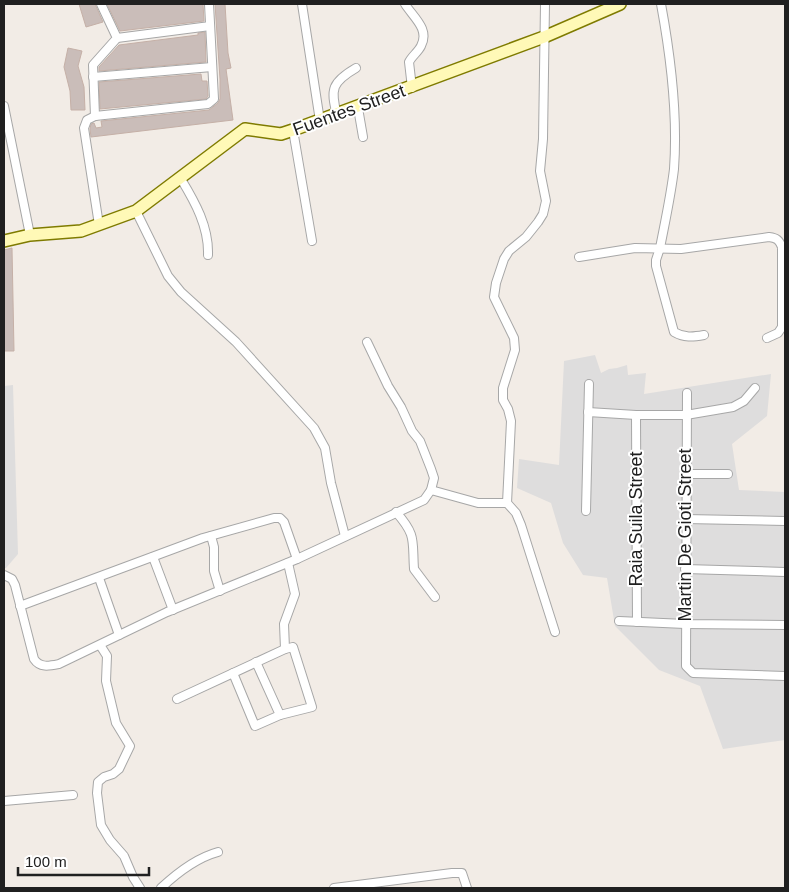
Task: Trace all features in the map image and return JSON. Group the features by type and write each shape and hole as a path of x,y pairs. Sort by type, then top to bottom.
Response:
{"street":[{"path":"101,4 117,38"},
{"path":"99,225 84,128 87,120 95,116 208,104 214,100 209,4"},
{"path":"302,4 320,121"},
{"path":"405,4 421,26 424,37 409,62 412,88"},
{"path":"507,504 511,421 508,409 502,400 503,388 515,350 514,338 494,297 496,283 504,259 538,222 546,201 540,170 543,140 545,4"},
{"name":"Fuentes Street","path":"4,241 30,235 80,231 136,211 245,129 281,134 320,121 544,37 620,4"},
{"path":"661,4 670,53 675,140 674,170 656,266 670,314 672,329 680,336 704,335"},
{"path":"95,116 93,65 117,38 210,26"},
{"path":"93,78 212,67"},
{"path":"337,115 334,88 341,77 356,68"},
{"path":"4,106 30,235"},
{"path":"358,108 363,137"},
{"path":"293,130 312,241"},
{"path":"180,179 196,203 209,247 208,255"},
{"path":"136,211 168,276 181,292 236,342 314,428 325,448 330,483 345,536"},
{"path":"579,257 636,248 681,249 775,237 780,240 782,247 784,274 782,327 778,333 767,338"},
{"path":"4,575 12,579 15,585 34,659 44,666 59,664 173,610 297,559 424,500 432,490 434,478 420,441 412,432 367,342"},
{"path":"586,512 589,384"},
{"path":"588,412 636,415 686,415 733,407 744,401 755,388"},
{"name":"Martin De Gioti Street","path":"687,393 685,519 686,666 693,674 785,676"},
{"name":"Raia Suila Street","path":"636,415 636,622"},
{"path":"686,474 728,474"},
{"path":"432,490 478,503 507,504 516,513 555,632"},
{"path":"396,512 409,527 415,557 414,569 435,596"},
{"path":"20,606 211,536 277,517 284,522 297,559"},
{"path":"685,519 785,521"},
{"path":"211,536 214,546 214,571 220,591"},
{"path":"153,557 173,610"},
{"path":"285,649 284,624 295,594 288,562"},
{"path":"685,569 785,572"},
{"path":"99,578 119,635"},
{"path":"619,621 785,625"},
{"path":"100,645 107,656 106,681 116,723 130,746 119,769 98,782 99,816 106,834 124,856 140,888"},
{"path":"177,699 285,649 293,647 312,707 280,715 255,726 232,674"},
{"path":"256,662 280,715"},
{"path":"4,801 73,795"},
{"path":"161,888 189,864 218,852"},
{"path":"334,888 452,873 462,873 467,888"}],"shaded area":[{"path":"595,355 601,373 627,365 628,375 646,373 644,394 771,374 767,416 732,444 739,490 785,492 785,740 723,749 700,686 659,670 615,626 607,578 583,575 563,543 551,503 517,488 519,459 559,465 564,361"},
{"path":"13,385 18,554 4,568 4,386"}],"building":[{"path":"79,4 95,4 103,22 86,27"},
{"path":"107,4 203,4 204,21 120,31"},
{"path":"215,4 225,4 228,53 231,68 226,69 233,120 91,137 91,124 94,123 96,128 102,127 101,121 209,110 218,103 220,99 220,79"},
{"path":"205,32 206,62 99,71 99,67 119,45 198,35 198,33"},
{"path":"68,48 82,51 78,66 84,87 85,110 71,110 70,91 64,67"},
{"path":"201,74 202,81 207,81 208,96 206,99 100,109 99,82"},
{"path":"12,248 14,351 4,351 4,250"}]}
